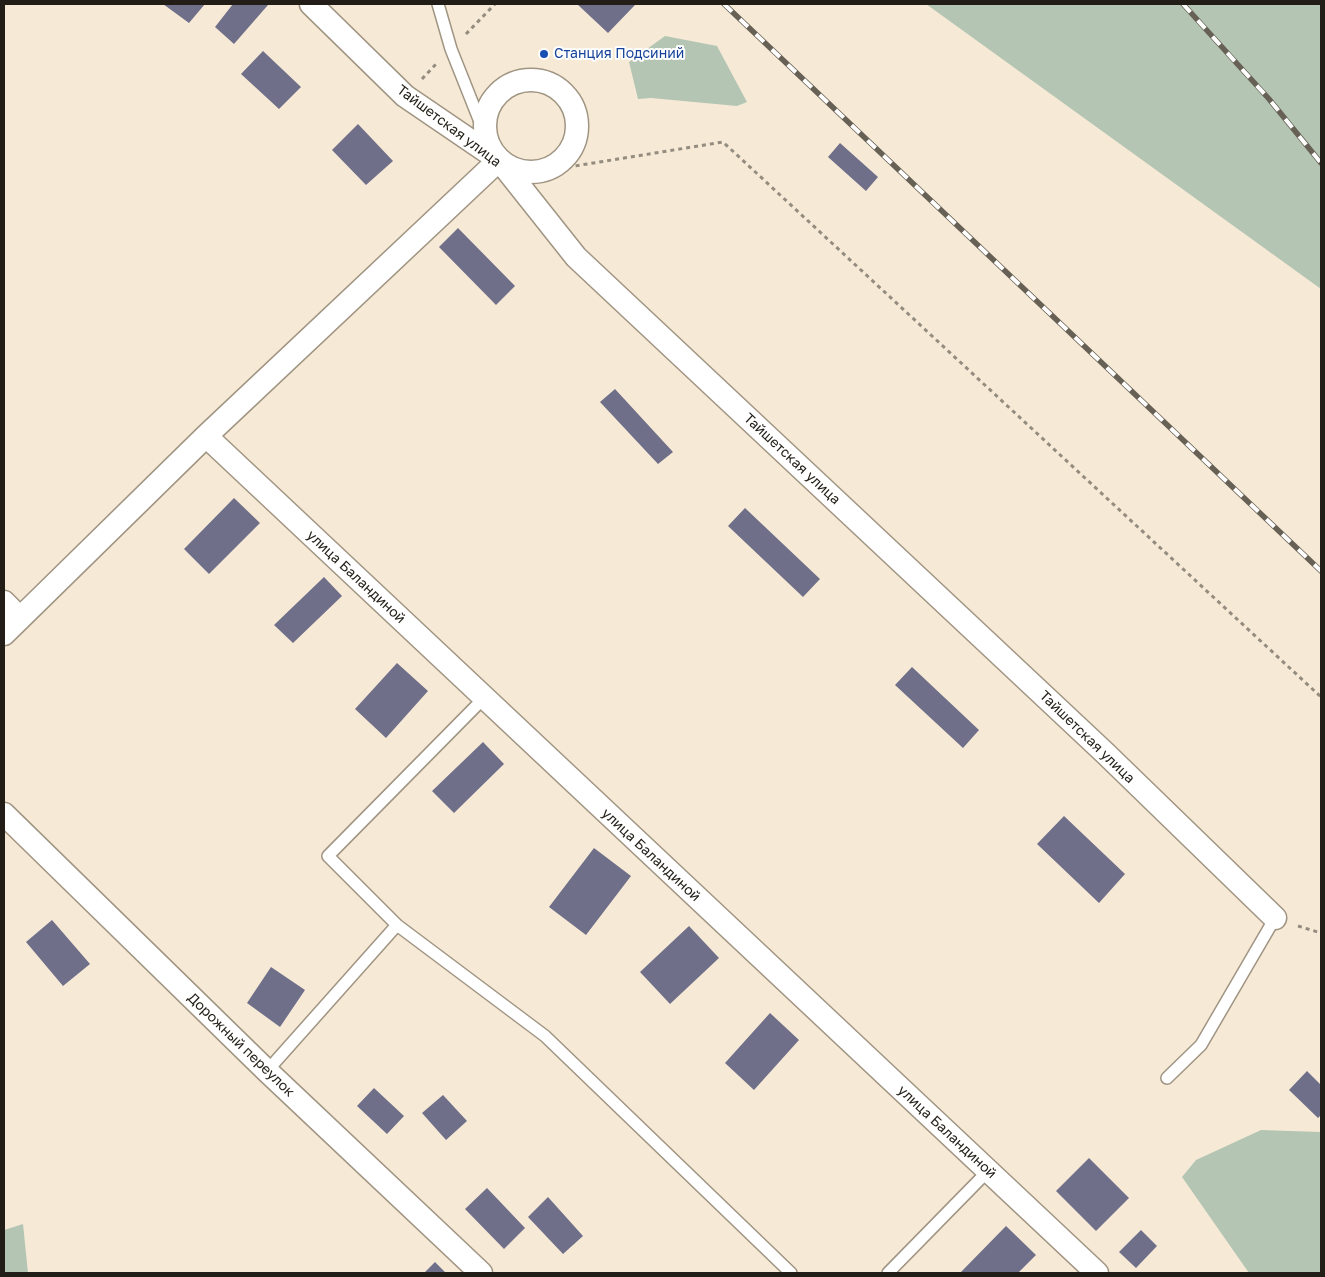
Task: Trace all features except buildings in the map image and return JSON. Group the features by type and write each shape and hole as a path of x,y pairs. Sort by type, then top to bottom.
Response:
{"street":[{"name":"Тайшетская улица","path":"311,4 405,96 494,154 576,257 1097,746 1275,918"},
{"path":"528,79 543,81 557,87 568,97 576,111 578,126 576,141 569,154 558,165 544,171 528,173 512,169 494,154 485,133 485,118 490,103 500,91 513,83 528,79"},
{"path":"4,634 494,154"},
{"name":"улица Баландиной","path":"206,436 1097,1273"},
{"path":"4,602 20,618"},
{"name":"Дорожный переулок","path":"4,814 266,1071 481,1273"}],"lane":[{"path":"438,4 451,49 494,154"},
{"path":"484,698 328,856 397,925 545,1036 791,1273"},
{"path":"1166,1078 1201,1045 1275,918"},
{"path":"266,1071 397,925"},
{"path":"888,1273 988,1171"}],"path":[{"path":"544,171 723,142 1321,697"}],"green space":[{"path":"926,4 1321,4 1321,289"},
{"path":"665,36 717,46 747,102 737,106 651,98 638,99 629,62"},
{"path":"1261,1130 1321,1132 1321,1273 1249,1273 1182,1177 1196,1160"},
{"path":"23,1224 28,1273 4,1273 4,1230"}],"railway":[{"path":"724,4 1321,571"},
{"path":"1183,4 1269,99 1321,163"}],"place":[{"name":"Станция Подсиний","path":"544,54"}]}
